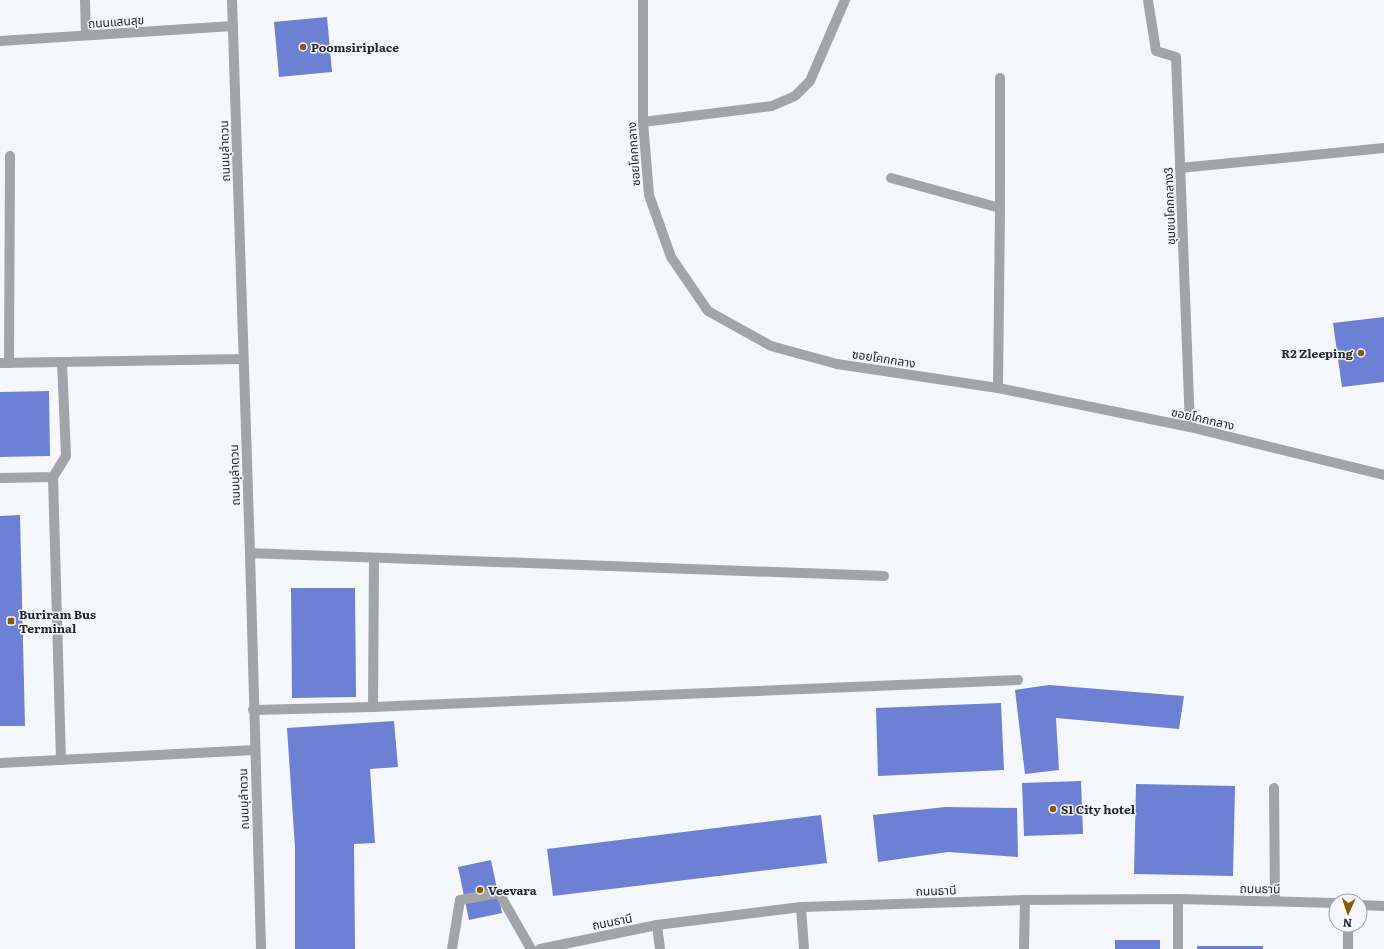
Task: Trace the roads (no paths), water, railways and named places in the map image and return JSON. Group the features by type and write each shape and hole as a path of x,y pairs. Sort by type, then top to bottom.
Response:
{"street":[{"path":"85,0 86,36"},
{"name":"ถนนบุลำดวน","path":"235,0 233,26 261,949"},
{"name":"ซอยโคกกลาง","path":"643,0 643,122 649,195 671,257 708,311 771,346 837,364 998,388 1190,427 1384,475"},
{"path":"643,122 772,106 795,96 810,81 845,0"},
{"name":"ชุมชนโคกกลาง3","path":"1148,0 1156,51 1176,57 1190,427"},
{"name":"ถนนแสนสุข","path":"0,41 233,26"},
{"path":"998,388 1000,78"},
{"path":"1180,168 1384,148"},
{"path":"10,156 5,363 243,359"},
{"path":"891,178 1000,208"},
{"path":"61,760 53,477 66,456 62,362"},
{"path":"0,478 53,477"},
{"path":"250,552 374,558 884,576"},
{"path":"373,707 374,558"},
{"path":"253,710 373,707 1018,680"},
{"path":"0,763 255,750"},
{"path":"1274,788 1275,902"},
{"path":"452,949 460,900 499,893 531,949"},
{"path":"1178,899 1178,949"},
{"name":"ถนนธานี","path":"540,949 657,925 801,907 1025,900 1178,899 1328,903"},
{"path":"1024,949 1025,900"},
{"path":"1368,905 1384,906"},
{"path":"801,907 804,949"},
{"path":"657,925 660,949"},
{"path":"1348,933 1348,949"}],"place":[{"name":"Poomsiriplace","path":"303,47"},
{"name":"R2 Zleeping","path":"1361,353"},
{"name":"Buriram Bus Terminal","path":"11,621"},
{"name":"S1 City hotel","path":"1053,809"},
{"name":"Veevara","path":"480,890"}]}
